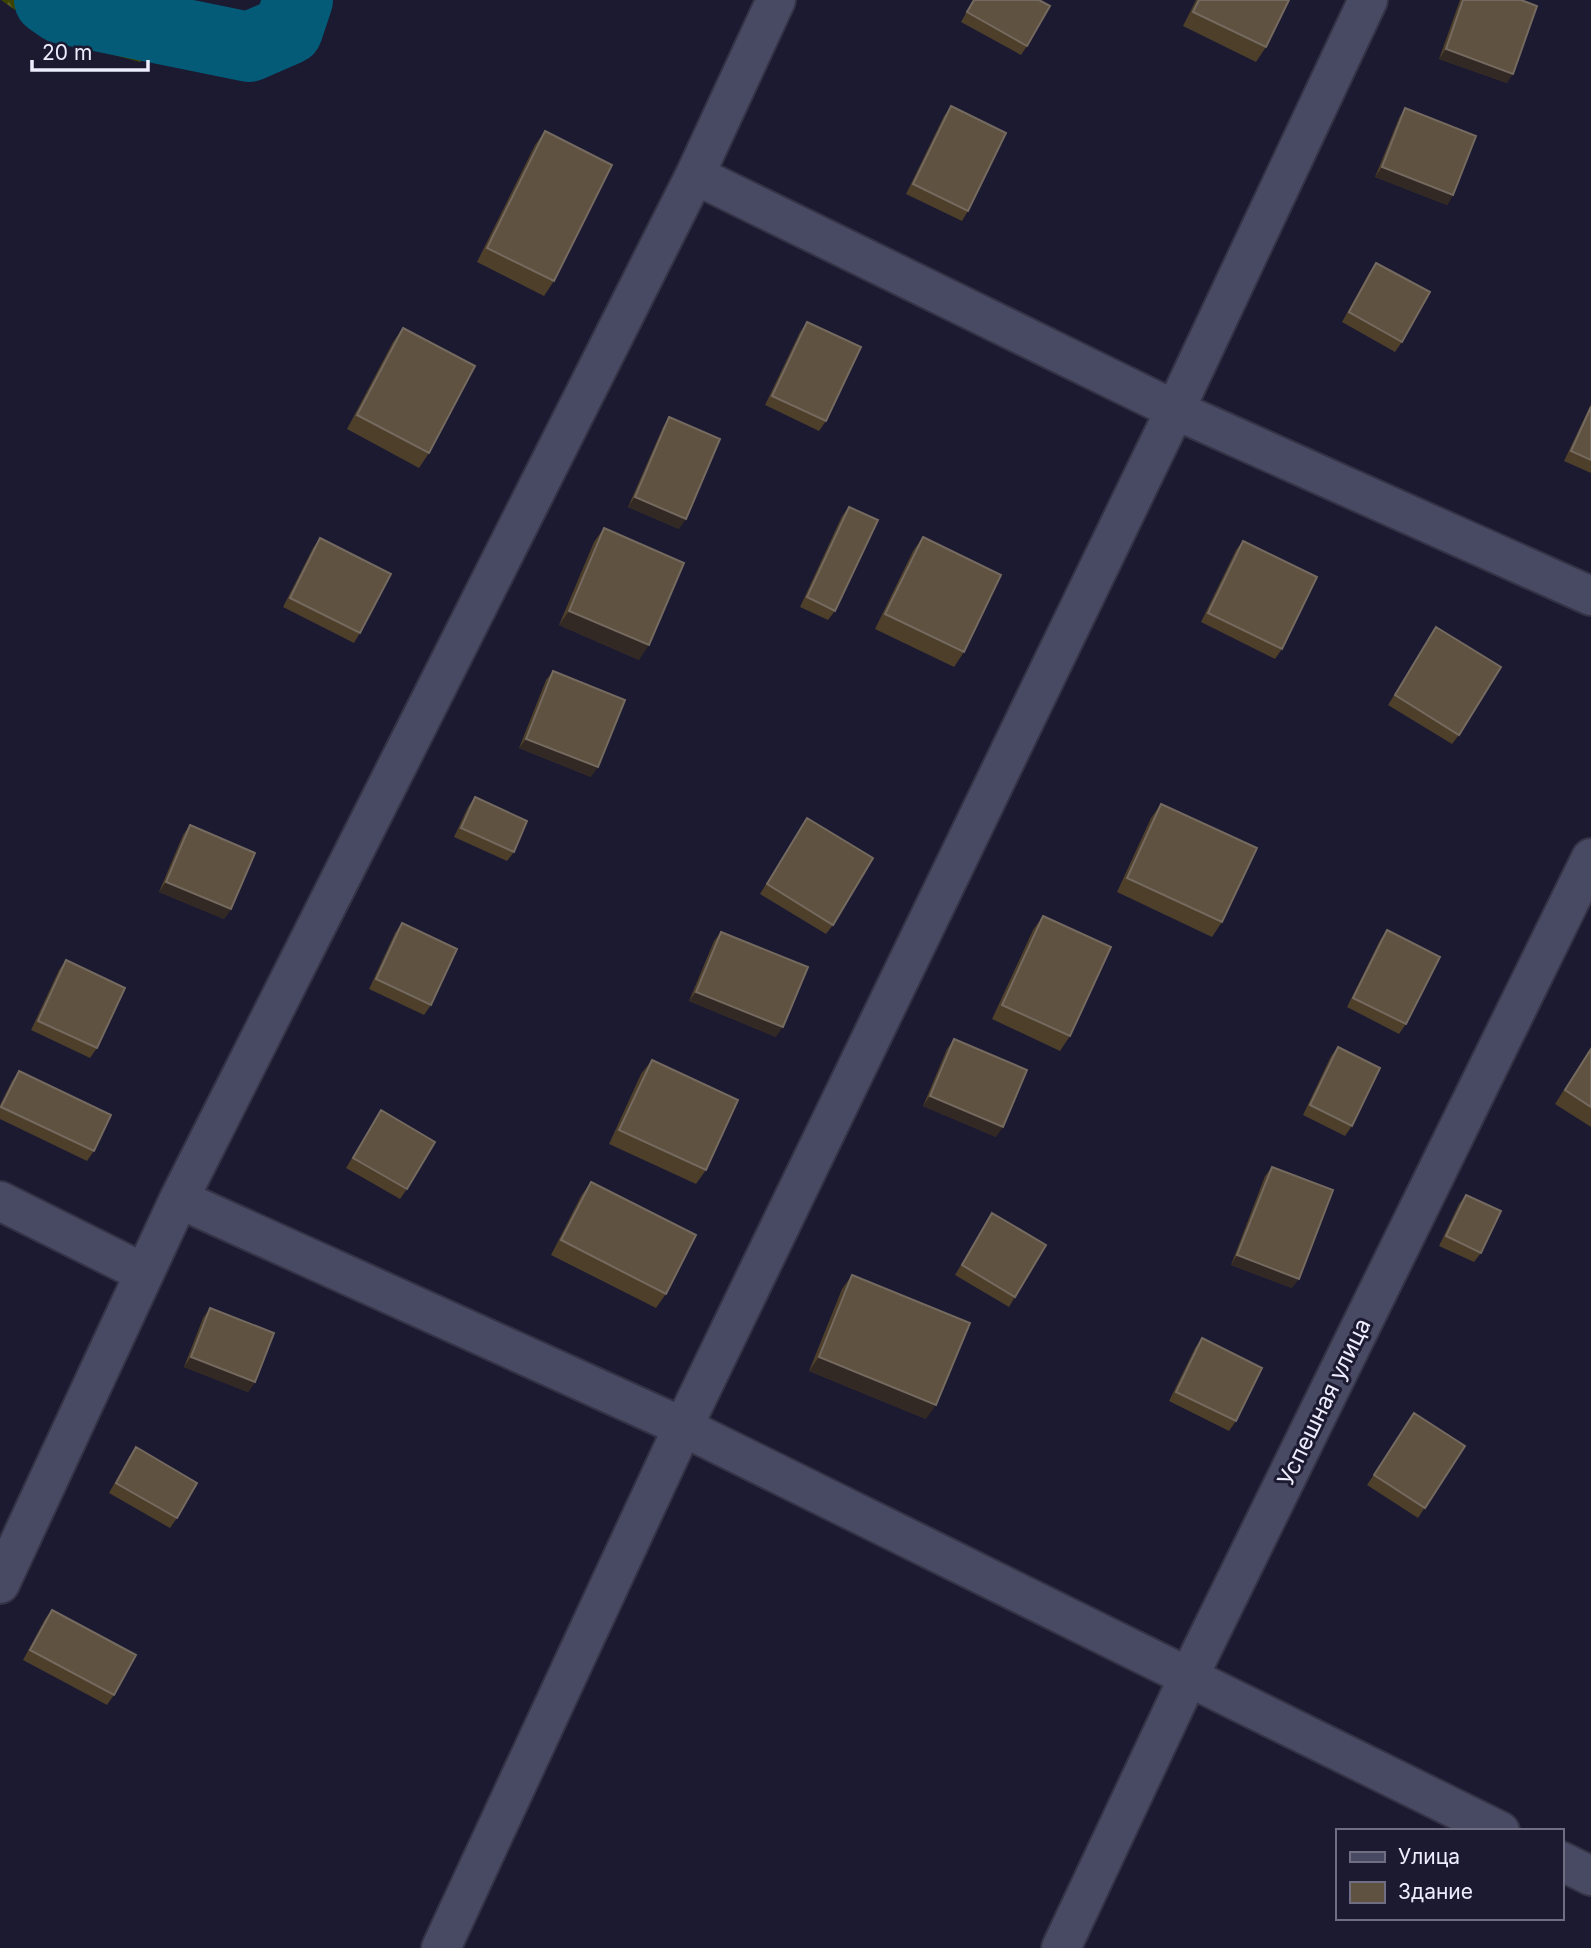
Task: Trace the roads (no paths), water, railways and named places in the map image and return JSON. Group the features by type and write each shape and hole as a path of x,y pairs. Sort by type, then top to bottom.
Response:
{"street":[{"path":"0,1584 179,1199 695,175 776,0"},
{"path":"441,1948 683,1427 1175,410 1368,0"},
{"path":"695,175 1175,410 1591,596"},
{"name":"Успешная улица","path":"1061,1948 1189,1676 1591,858"},
{"path":"179,1199 683,1427 1496,1829"},
{"path":"0,1201 144,1273"},
{"path":"1563,1862 1591,1876"}],"waterway":[{"path":"49,0 62,9 249,47 288,30 298,0"}]}
